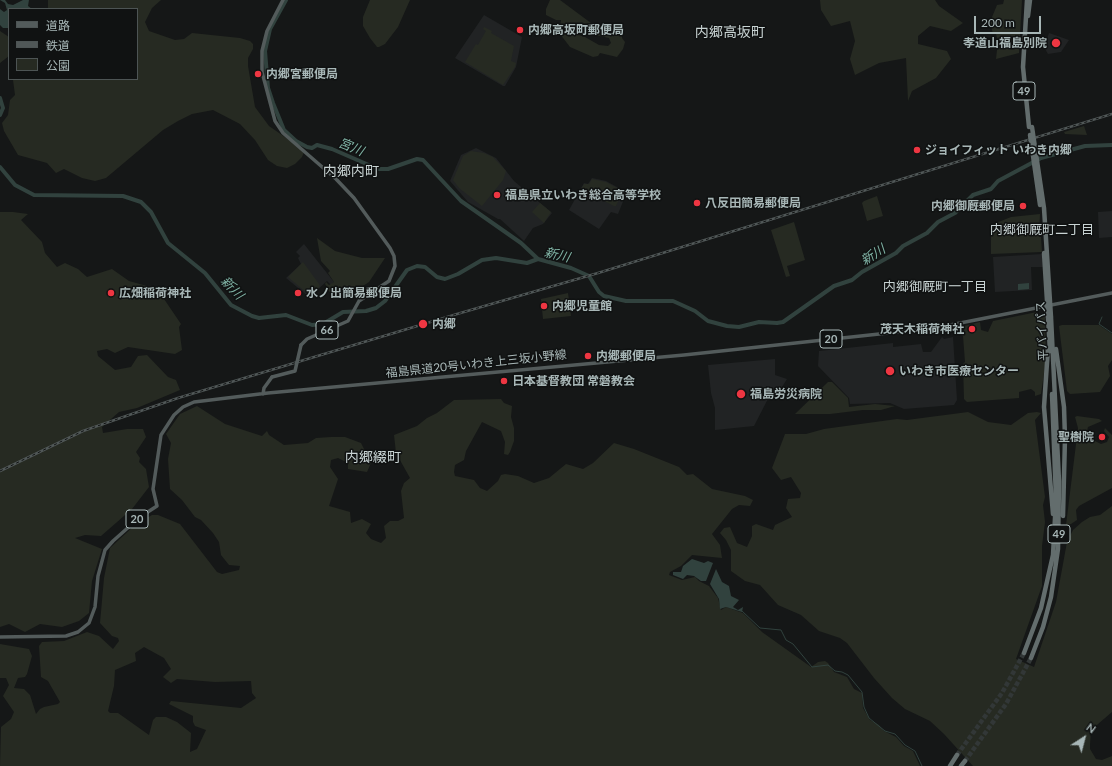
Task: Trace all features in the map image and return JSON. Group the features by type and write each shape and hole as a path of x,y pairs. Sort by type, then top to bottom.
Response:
{"highway":[{"name":"平バイパス","path":"1024,653 1038,618 1051,564 1056,499 1054,395 1044,208 1030,127 1023,68 1027,0"},
{"name":"平バイパス","path":"1030,0 1026,68 1030,127"},
{"path":"1050,318 1048,366 1044,407 1052,498 1051,564"},
{"path":"1050,318 1064,407 1066,445 1060,548 1051,597"},
{"name":"平バイパス","path":"1031,658 1043,628 1051,597 1057,563 1060,521 1054,407"},
{"path":"950,766 956,756"},
{"path":"961,766 965,761"}],"main road":[{"name":"66","path":"263,394 264,388 272,377 295,371 301,345 307,339 347,322 363,298 389,281 395,269 395,260 389,246 352,196 336,179 283,133 276,125 264,81 262,51 266,31 283,0"},
{"name":"福島県道20号いわき上三坂小野線","path":"0,637 66,636 85,627 94,613 98,576 106,550 113,540 140,517 157,506 153,494 154,476 160,439 167,424 179,410 194,402 263,394 684,355 935,328 1112,293"}],"shaded area":[{"path":"0,0 5,0 8,4 13,5 23,0 29,0 28,6 31,8 8,8 8,28 3,28 0,25 0,9 4,12 7,10 5,3"},
{"path":"484,15 522,37 516,67 505,86 455,58"},
{"name":"孝道山福島別院","path":"1049,33 1069,40 1061,52 1048,54 1044,47"},
{"name":"福島県立いわき総合高等学校","path":"476,148 496,158 514,181 552,213 543,224 533,228 524,241 500,219 468,202 450,181 461,155"},
{"path":"592,178 606,181 626,192 618,214 611,212 599,229 569,210 584,183 588,184"},
{"path":"1112,211 1112,237 1099,238 1098,212"},
{"path":"304,244 334,282 331,285 327,281 314,293 308,296 286,278 301,264 298,258 300,256 296,252"},
{"path":"1042,254 1043,267 1031,267 1032,290 995,292 993,257"},
{"path":"1029,283 1029,289 1018,290 1018,284"},
{"name":"いわき市医療センター","path":"942,337 944,339 953,337 957,400 954,405 904,409 890,403 850,404 849,398 818,366 819,351 893,343 893,347 921,344 923,352 931,352"},
{"name":"福島労災病院","path":"775,359 775,375 787,379 782,387 786,392 777,400 771,393 754,426 715,430 715,408 711,393 708,365"},
{"path":"692,559 704,563 708,561 713,563 706,581 701,581 694,576 687,575 683,579 673,575 673,572 681,572 683,566"},
{"path":"716,569 722,582 729,586 731,596 739,600 733,607 738,610 743,607 742,612 726,607 720,609 719,599 710,584"}],"green space":[{"path":"48,0 161,0 152,8 145,22 149,31 175,40 184,39 192,33 240,38 250,41 253,44 253,49 248,58 248,66 255,107 269,126 302,149 304,152 302,157 295,164 287,168 277,166 268,160 255,140 240,124 213,110 192,114 163,130 106,178 95,181 82,178 64,169 56,173 47,163 18,155 4,131 2,123 8,115 10,100 15,95 13,80 138,80 138,8 48,8"},
{"path":"370,0 410,0 398,27 385,44 379,47 377,47 370,38 363,26 363,17"},
{"path":"550,0 560,0 595,26 622,30 622,38 625,42 623,49 617,57 600,53 598,56 593,57 570,47 560,34 560,29 585,37 599,45 608,46 611,43 609,38 590,34 584,35 561,28 561,20 556,20 546,15 546,9"},
{"path":"820,0 935,0 939,6 963,23 951,31 930,26 918,36 918,44 947,51 951,59 936,78 912,91 908,101 906,58 879,63 855,75 850,59 855,41 850,21 831,26 821,10"},
{"path":"1004,0 1022,0 1019,53 996,59 998,41 996,34 993,34 990,22 997,5 1003,4"},
{"path":"484,27 492,31 491,33 514,46 511,61 516,63 515,67 503,85 465,62 476,44 478,45 486,31 483,29"},
{"path":"0,31 8,36 8,57 0,63"},
{"path":"1084,126 1087,135 1065,134 1064,132"},
{"path":"471,151 484,153 493,157 506,171 503,180 482,206 459,188 453,180 463,156"},
{"path":"592,179 606,182 623,191 616,206 581,189 584,184 589,184"},
{"path":"877,196 883,216 867,221 862,203"},
{"path":"540,203 551,212 544,223 532,212"},
{"path":"0,212 28,214 21,220 42,242 45,253 57,267 65,263 78,269 87,277 112,269 129,281 154,288 156,293 162,296 181,324 179,327 182,350 175,354 128,347 115,353 107,349 97,351 98,356 115,370 131,367 138,356 147,355 168,377 176,380 180,390 137,408 119,412 102,427 103,433 127,429 143,429 146,437 136,452 140,458 139,462 146,469 149,487 132,509 101,536 85,535 75,538 102,549 92,581 89,613 79,621 62,627 40,624 25,632 9,624 0,627"},
{"path":"1040,214 1039,237 1041,237 1042,252 991,254 991,225 1011,217"},
{"path":"794,222 805,260 787,266 790,276 786,277 771,230"},
{"path":"317,238 335,251 362,258 385,258 369,282 360,288 338,297 338,291 335,289 332,293 327,290 328,288 325,284 326,282 329,285 334,282 328,273 330,271 321,261"},
{"path":"303,262 320,286 314,292 312,290 307,293 288,277"},
{"path":"568,293 571,316 543,319 541,299"},
{"path":"1037,312 1045,317 1046,359 1041,394 1035,396 1035,392 1031,389 1019,392 1019,398 967,402 964,399 963,364 965,362 963,336 960,333 964,332 964,326 980,322 981,330 988,332 993,321"},
{"path":"1099,325 1112,334 1112,360 1108,366 1110,376 1100,392 1070,394 1067,391 1059,326"},
{"path":"828,382 832,382 848,398 849,407 875,404 895,406 881,410 863,410 830,414 795,414"},
{"path":"501,399 504,403 512,406 511,417 514,428 514,441 508,455 504,454 505,442 501,431 482,422 466,451 464,460 455,465 455,476 474,480 480,488 487,491 498,481 501,475 505,474 518,476 534,483 549,478 566,464 583,469 593,463 614,443 634,449 679,467 687,475 693,474 712,489 745,496 753,500 750,506 739,505 732,509 712,534 720,545 722,558 692,555 681,566 670,572 669,575 682,580 695,577 699,581 709,586 718,598 721,610 726,607 743,613 762,632 811,667 818,662 825,661 834,672 847,677 854,689 862,693 863,708 870,720 879,725 884,731 896,737 904,746 913,751 920,766 0,766 1,727 11,719 14,712 3,696 9,685 6,678 0,678 0,644 29,649 32,656 27,674 25,677 18,678 14,688 24,689 30,695 36,714 44,707 58,704 60,702 48,681 41,677 39,646 42,642 64,641 87,632 99,636 113,649 119,641 118,638 112,636 100,623 104,578 110,548 135,525 152,515 158,515 180,524 217,572 222,574 239,570 240,566 229,565 221,555 219,542 213,533 201,520 195,517 182,500 170,489 168,459 171,443 166,434 180,414 197,406 225,424 262,436 267,431 269,435 284,445 308,443 316,438 331,437 345,437 361,443 371,463 367,472 348,469 348,463 338,458 331,460 330,467 338,479 329,506 350,512 351,523 362,519 371,524 366,533 371,539 381,543 386,538 384,526 390,521 398,521 404,518 401,491 404,483 410,478 396,453 394,435 417,426 454,400","holes":["144,647 164,658 171,669 163,677 171,683 177,679 215,682 251,681 252,693 256,698 241,708 171,701 169,704 193,716 195,726 206,730 197,749 190,752 191,733 177,722 166,717 156,717 153,720 149,735 118,713 110,713 108,711 114,686 115,670 136,661 135,653"]},
{"path":"968,412 988,422 1011,425 1028,413 1041,413 1035,420 1045,497 1043,505 1045,522 1042,546 1042,586 1016,659 1034,667 1056,602 1067,542 1073,530 1090,517 1100,515 1112,506 1112,712 1091,730 1090,749 1096,759 1102,760 1112,756 1112,766 973,766 930,721 905,709 892,698 874,678 847,643 840,638 819,631 801,615 778,605 760,585 745,581 731,571 731,550 726,540 720,533 724,528 730,527 737,543 747,547 752,536 752,526 756,524 773,530 775,525 792,517 786,508 788,499 800,498 801,493 791,477 781,480 772,468 785,434 806,434 824,429 897,419 907,420"},
{"path":"1075,417 1099,419 1102,421 1088,427 1085,439 1091,439 1101,444 1107,442 1109,437 1104,431 1105,428 1112,435 1112,488 1079,506 1076,510 1077,520 1066,525 1078,428"}],"waterway":[{"name":"新川","path":"286,0 270,29 265,51 268,88 273,103 284,130 296,141 307,147 312,148 317,145 332,149 378,169 388,169 417,159 423,160 461,201 521,243 538,259 571,268 589,276 599,292 604,296 626,301 673,301 695,311 708,321 727,326 739,327 759,322 783,322 834,286 852,280 862,272 896,253 903,246 927,233 938,222 955,213 973,195 991,189 998,181 1041,158 1085,146 1112,145"},
{"name":"新川","path":"0,98 3,108 0,115"},
{"name":"新川","path":"0,167 15,185 34,195 123,196 141,202 151,212 168,243 205,273 231,305 259,318 286,315 312,325 323,324 343,312 366,311 376,308 385,301 407,270 417,266 425,267 437,277 445,279 458,274 482,260 496,258 527,263 538,259"},
{"path":"1102,317 1099,324 1112,333"},
{"path":"742,611 760,628 781,630 786,640 793,644 812,667 828,665 835,671 848,675 862,692 864,707 869,718 885,731 895,734 905,745 915,751 922,766"}],"tunnel":[{"path":"957,755 1002,693 1024,653"},
{"path":"965,761 1006,704 1031,658"}],"railway":[{"path":"0,471 83,431 178,398 598,273 1112,114"}],"place":[{"name":"内郷高坂町郵便局","path":"520,30"},
{"name":"孝道山福島別院","path":"1056,43"},
{"name":"内郷宮郵便局","path":"258,74"},
{"name":"ジョイフィット いわき内郷","path":"917,150"},
{"name":"福島県立いわき総合高等学校","path":"497,195"},
{"name":"八反田簡易郵便局","path":"697,203"},
{"name":"内郷御厩郵便局","path":"1023,206"},
{"name":"広畑稲荷神社","path":"111,293"},
{"name":"水ノ出簡易郵便局","path":"298,293"},
{"name":"内郷児童館","path":"544,306"},
{"name":"内郷","path":"423,324"},
{"name":"茂天木稲荷神社","path":"972,329"},
{"name":"内郷郵便局","path":"588,356"},
{"name":"いわき市医療センター","path":"890,371"},
{"name":"日本基督教団 常磐教会","path":"504,381"},
{"name":"福島労災病院","path":"741,394"},
{"name":"聖樹院","path":"1102,437"}],"district":[{"name":"内郷高坂町","path":"730,32"},
{"name":"内郷内町","path":"351,171"},
{"name":"内郷御厩町二丁目","path":"1042,230"},
{"name":"内郷御厩町一丁目","path":"935,287"},
{"name":"内郷綴町","path":"373,457"}],"water label":[{"name":"宮川","path":"351,147"}]}
